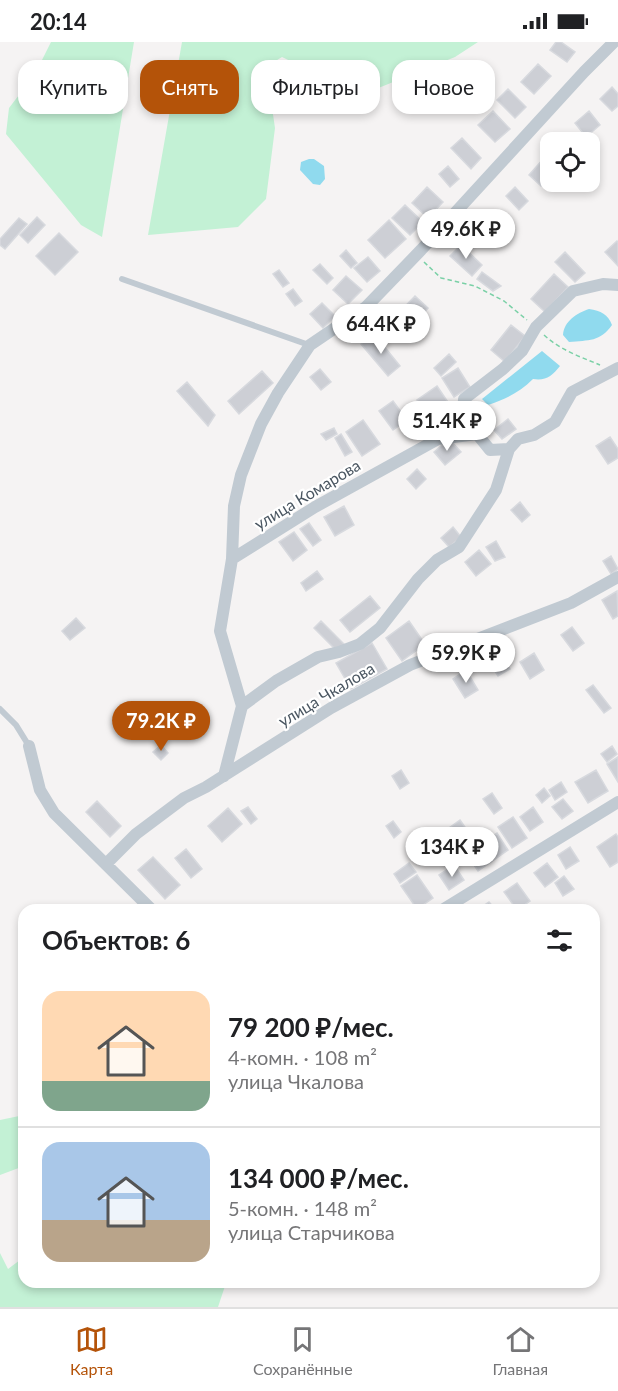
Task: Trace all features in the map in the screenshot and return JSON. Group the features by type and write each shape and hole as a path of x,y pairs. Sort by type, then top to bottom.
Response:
{"street":[{"path":"224,776 242,706 220,631 232,559 234,506 242,475 261,424 309,345 366,308 614,42"},
{"path":"509,448 490,450 463,416 464,399 522,351 536,327 573,291 603,284 618,285"},
{"path":"242,706 276,681 302,666 318,657 360,644 380,628 418,579 437,560 459,547 496,490 509,448 518,439 534,435 555,422 572,392 616,369"},
{"name":"улица Комарова","path":"232,559 315,507 438,440 477,434"},
{"name":"улица Чкалова","path":"106,864 136,834 184,798 224,776 331,708 410,665 571,603 618,577"},
{"path":"29,746 40,790 54,813 146,904"},
{"path":"452,904 618,802"}],"lane":[{"path":"123,279 309,345"},
{"path":"0,709 16,725 29,746"}],"path":[{"path":"417,255 441,278 475,286 504,301 552,342 574,355 616,369"}],"green space":[{"path":"51,42 134,42 128,79 128,60 42,60"},
{"path":"182,42 478,42 448,60 392,60 392,82 380,87 380,60 288,60 282,57 277,60 251,60 251,114 273,114 275,128 266,199 238,227 148,235 169,114 239,114 239,60 179,60"},
{"path":"18,96 18,114 122,114 102,237 81,225 6,134 9,108"},
{"path":"18,1116 18,1168 0,1175 0,1120"},
{"path":"0,1253 8,1269 18,1262 18,1288 224,1288 218,1307 0,1307"}],"water":[{"path":"314,159 324,166 325,179 320,185 313,184 300,170 301,162"},
{"path":"589,309 604,314 612,325 608,331 598,337 569,342 563,335 566,326 576,315"},
{"path":"542,351 560,366 551,375 542,379 533,379 512,395 488,405 482,399"}],"building":[{"path":"556,42 561,42 575,52 567,62 550,50"},
{"path":"538,64 551,76 534,94 521,82"},
{"path":"612,87 618,94 618,106 612,111 600,99"},
{"path":"508,89 526,107 515,118 497,100"},
{"path":"589,111 600,125 592,132 582,132 575,123"},
{"path":"495,113 510,129 495,142 478,125 490,114"},
{"path":"462,138 481,158 471,169 451,148"},
{"path":"540,163 540,185 529,175"},
{"path":"448,166 459,179 450,187 439,174"},
{"path":"427,187 443,202 428,218 412,203"},
{"path":"515,187 528,201 519,210 506,196"},
{"path":"405,205 423,222 410,235 392,218"},
{"path":"37,217 45,225 28,243 20,235"},
{"path":"19,218 27,224 5,249 0,245 0,239"},
{"path":"389,220 406,239 385,258 368,240"},
{"path":"485,220 499,234 490,243 476,229"},
{"path":"59,233 78,252 55,275 36,256"},
{"path":"617,241 618,243 618,266 605,252"},
{"path":"461,245 482,265 472,276 450,256"},
{"path":"346,250 357,263 351,268 340,256"},
{"path":"565,252 585,273 575,282 555,262"},
{"path":"368,257 380,271 367,282 354,268"},
{"path":"320,264 333,278 327,284 313,270"},
{"path":"279,270 289,283 283,287 273,274"},
{"path":"482,272 501,286 493,291 477,279"},
{"path":"554,274 568,287 545,312 531,299"},
{"path":"346,276 362,290 348,304 333,290"},
{"path":"293,289 302,301 295,306 286,294"},
{"path":"415,296 428,308 399,340 385,327"},
{"path":"322,303 335,316 323,328 310,314"},
{"path":"511,325 525,336 505,362 491,350"},
{"path":"374,334 400,366 388,376 361,344"},
{"path":"449,354 456,362 441,376 434,368"},
{"path":"458,368 470,387 454,397 442,378"},
{"path":"320,369 331,382 321,390 310,377"},
{"path":"262,371 273,383 239,414 228,401"},
{"path":"187,382 215,415 208,426 177,391"},
{"path":"437,386 452,408 432,422 417,400"},
{"path":"393,401 407,420 393,430 379,411"},
{"path":"508,419 516,429 502,439 494,430"},
{"path":"363,420 380,444 362,456 346,432"},
{"path":"334,428 337,434 326,440 321,434"},
{"path":"341,434 352,452 345,456 335,438"},
{"path":"610,437 618,449 618,458 608,464 596,446"},
{"path":"449,439 461,452 445,465 434,452"},
{"path":"417,469 426,479 416,489 407,479"},
{"path":"520,502 530,515 522,522 511,510"},
{"path":"344,506 354,525 335,536 324,517"},
{"path":"309,523 321,540 313,546 300,529"},
{"path":"453,527 461,537 449,547 441,538"},
{"path":"294,532 307,550 293,561 279,542"},
{"path":"496,541 505,557 495,561 486,547"},
{"path":"479,550 491,564 476,576 465,562"},
{"path":"611,556 618,569 611,574 603,561"},
{"path":"317,571 323,579 306,591 301,583"},
{"path":"617,591 618,616 613,619 602,600"},
{"path":"370,596 380,608 350,632 340,620"},
{"path":"76,618 85,628 70,640 62,631"},
{"path":"321,621 345,645 336,650 314,628"},
{"path":"409,621 425,644 402,661 386,638"},
{"path":"572,627 584,643 573,651 561,635"},
{"path":"372,643 387,669 351,689 336,663"},
{"path":"500,652 510,669 498,676 488,660"},
{"path":"534,653 544,670 530,679 520,662"},
{"path":"466,670 478,690 465,698 453,679"},
{"path":"593,685 611,708 604,713 586,690"},
{"path":"161,745 168,753 161,760 153,752"},
{"path":"612,746 617,754 607,762 601,754"},
{"path":"618,757 618,782 607,764"},
{"path":"401,770 409,783 400,789 392,776"},
{"path":"596,770 608,791 588,803 575,782"},
{"path":"561,782 567,792 555,800 549,790"},
{"path":"544,788 550,796 542,803 536,795"},
{"path":"492,793 502,808 494,814 483,799"},
{"path":"563,799 573,811 562,819 552,807"},
{"path":"97,801 121,826 110,837 86,812"},
{"path":"248,807 257,819 251,824 241,811"},
{"path":"533,807 543,822 530,831 520,817"},
{"path":"228,808 242,824 222,842 208,826"},
{"path":"513,817 527,838 512,848 498,827"},
{"path":"460,820 478,846 497,833 508,850 478,871 449,828"},
{"path":"393,821 401,832 394,838 386,826"},
{"path":"616,834 618,862 610,867 597,847"},
{"path":"570,847 579,861 566,869 558,855"},
{"path":"186,849 202,869 191,878 175,858"},
{"path":"153,857 180,885 165,899 138,870"},
{"path":"409,863 416,872 400,883 394,874"},
{"path":"547,863 558,877 545,887 534,873"},
{"path":"454,865 464,880 449,890 439,875"},
{"path":"417,875 433,898 424,904 414,904 401,886"},
{"path":"564,876 574,889 563,896 555,883"},
{"path":"517,883 530,901 526,904 513,904 504,892"}]}
